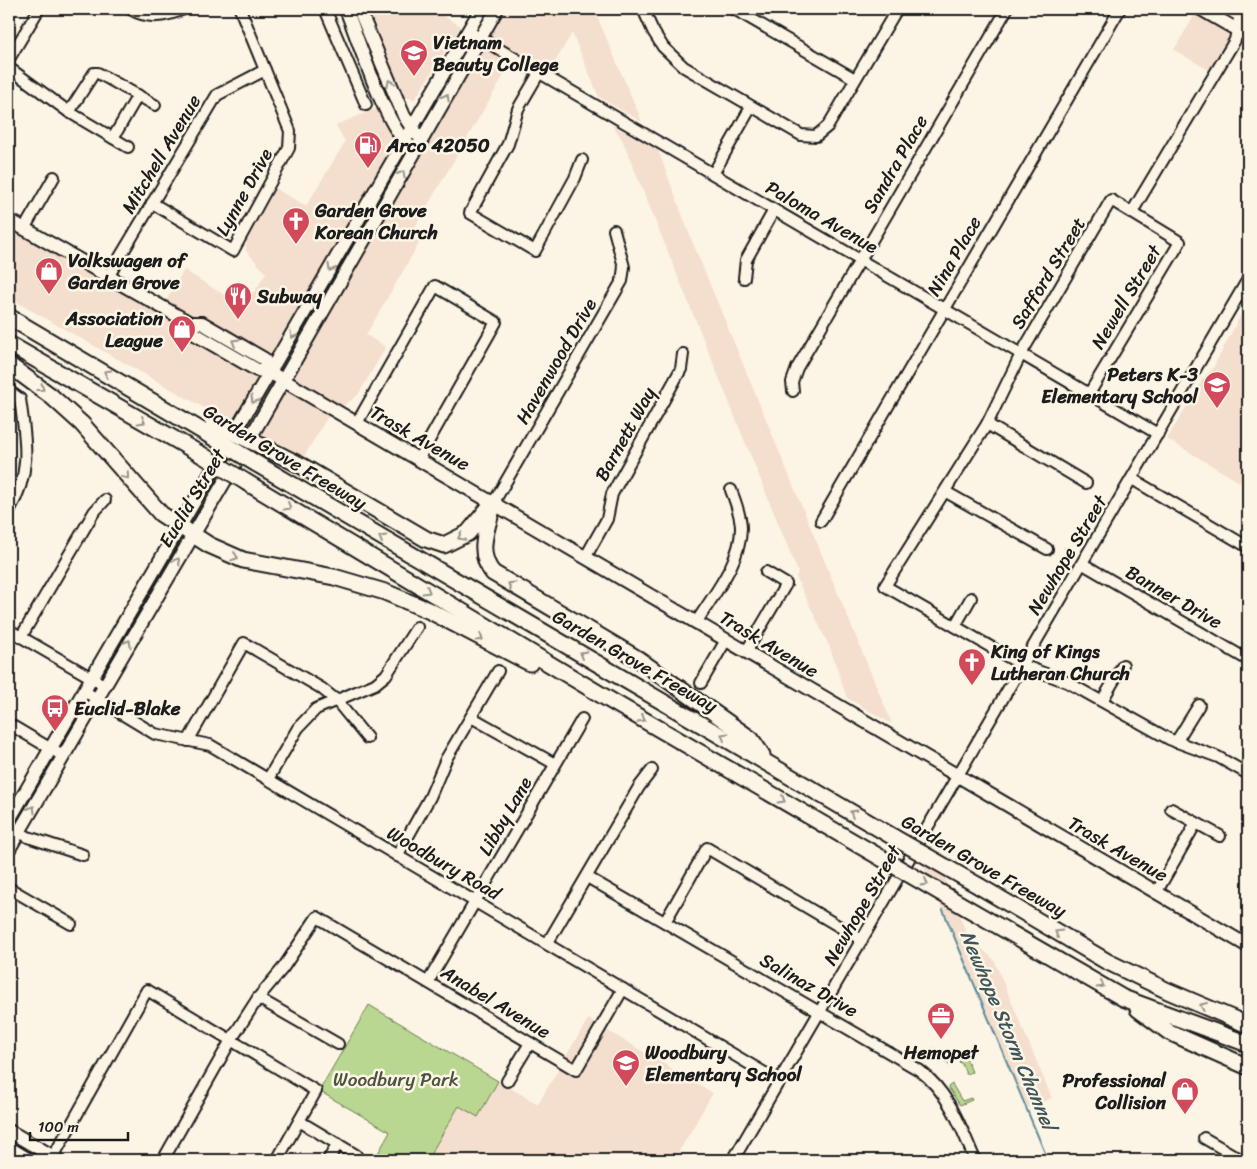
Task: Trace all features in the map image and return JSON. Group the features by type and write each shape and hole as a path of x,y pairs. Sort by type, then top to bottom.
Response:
{"highway":[{"name":"Garden Grove Freeway","path":"9,317 134,389 211,429 256,464 766,760 1106,961 1168,991 1248,1025"},
{"path":"9,344 202,455 613,702 1123,998 1169,1032 1248,1067"},
{"path":"9,365 46,392 77,419 152,505 178,527 192,535 237,558 334,577 385,592 613,702"},
{"path":"211,429 266,448 302,466 426,539 444,545 468,533 494,502"},
{"path":"494,502 482,548 485,561 493,573 638,659 751,739 766,760"},
{"path":"1123,998 1248,1044"}],"main road":[{"path":"346,9 392,124 404,142 419,145"},
{"path":"359,9 419,145"},
{"name":"Euclid Street","path":"9,820 178,527 271,373 481,9"},
{"name":"Euclid Street","path":"9,849 14,829 63,756 497,9"},
{"path":"1201,9 1248,36"},
{"name":"Trask Avenue","path":"9,220 190,323 195,334 257,370 271,373 419,458 585,558 1248,946"},
{"path":"135,604 147,612"},
{"path":"9,1132 56,1158"},
{"path":"9,1148 29,1160"}],"street":[{"path":"9,59 39,9"},
{"path":"130,9 154,17 163,17 184,9"},
{"name":"Lynne Drive","path":"152,203 233,251 289,148 290,131 240,9"},
{"path":"325,9 366,105"},
{"path":"643,9 652,31 663,47 684,67 801,135 816,136 828,126 897,9"},
{"path":"734,9 855,79"},
{"name":"Sandra Place","path":"793,391 792,382 796,368 1007,9"},
{"name":"Nina Place","path":"821,521 1120,9"},
{"path":"1132,212 1235,40 1239,13"},
{"name":"Paloma Avenue","path":"468,31 1158,434"},
{"path":"9,68 69,112 128,147"},
{"name":"Mitchell Avenue","path":"108,277 217,95 265,70"},
{"path":"69,112 94,73 98,73 155,105"},
{"path":"539,73 518,109 508,144 470,212 535,251 575,178 582,160"},
{"path":"362,95 377,87"},
{"path":"114,138 138,95"},
{"path":"713,174 751,107"},
{"path":"24,229 54,178"},
{"name":"Safford Street","path":"954,626 885,586 946,492 987,424 1021,354 1111,200 1132,212"},
{"path":"744,278 746,260 774,210"},
{"name":"Newell Street","path":"1089,394 1180,242 1132,212"},
{"name":"Havenwood Drive","path":"494,502 622,281 624,267 614,230"},
{"name":"Newhope Street","path":"733,1160 1248,279"},
{"path":"356,423 435,286 496,322 419,458"},
{"name":"Barnett Way","path":"585,558 607,519 612,494 681,369 683,354"},
{"path":"9,391 20,399 27,451 19,494 9,511"},
{"path":"987,424 1086,483"},
{"path":"1132,479 1248,547"},
{"path":"696,623 730,568 738,548 741,527 731,490"},
{"path":"946,492 1047,549"},
{"path":"21,637 94,512 105,500"},
{"name":"Banner Drive","path":"1083,564 1248,660"},
{"path":"746,652 786,584 766,572"},
{"path":"971,598 954,626 1022,665 1067,682 1176,742 1213,754 1248,774"},
{"path":"268,779 298,728 316,709 375,684 386,675 418,627"},
{"path":"9,630 104,685"},
{"path":"701,683 726,640"},
{"path":"188,741 244,643 321,688 336,700 367,738"},
{"path":"1102,701 1123,665"},
{"path":"397,856 430,797 446,759 498,672"},
{"name":"Woodbury Road","path":"84,691 155,734 210,745 780,1082"},
{"path":"1176,742 1199,704"},
{"path":"471,717 555,764"},
{"name":"Libby Lane","path":"428,982 582,719"},
{"path":"9,724 63,756"},
{"path":"547,944 639,787 652,770"},
{"path":"1171,809 1220,836"},
{"path":"1156,893 1196,823"},
{"path":"14,829 57,848 83,855"},
{"path":"665,922 707,848 862,940"},
{"name":"Salinaz Drive","path":"587,878 908,1062 929,1078 951,1107 975,1160"},
{"path":"9,888 70,924"},
{"name":"Anabel Avenue","path":"258,998 283,968 317,917 576,1070 624,989"},
{"path":"56,1158 147,990 316,1091 277,1160"},
{"path":"163,1160 230,1040 258,998 338,1044"},
{"path":"507,1081 530,1043"},
{"path":"299,1121 356,1154"},
{"path":"1204,1138 1242,1160"},
{"path":"328,1160 338,1144"}],"shaded area":[{"path":"367,9 431,9 461,26 415,99 403,97"},
{"path":"505,9 594,9 642,122 599,97 572,33 551,69 518,51 415,227 425,233 366,335 386,347 358,395 327,418 303,458 258,435"},
{"path":"1196,13 1243,41 1221,77 1174,50"},
{"path":"380,107 395,146 233,424 9,298 9,220 163,306 184,270 229,298 255,291 266,273 246,251 246,237 274,188 306,206 345,142 336,125"},
{"path":"612,125 658,150 692,241 892,724 847,698 830,648 796,577 798,572 622,139"},
{"name":"Peters K-3 Elementary School","path":"1248,301 1248,487 1167,439 1203,379 1212,370"},
{"path":"932,844 967,935 994,960 1052,1098 1027,1108 922,862"},
{"name":"Woodbury Elementary School","path":"588,1019 713,1093 674,1160 427,1160 459,1105 478,1116 498,1081 538,1104"}],"green space":[{"name":"Woodbury Park","path":"369,1005 498,1081 478,1117 459,1106 427,1160 374,1160 390,1132 319,1091"},
{"path":"932,1048 953,1060 959,1052 950,1066"},
{"path":"964,1053 972,1072 966,1074 962,1064 959,1062"},
{"path":"952,1084 962,1101 971,1098 972,1100 960,1105 948,1087"}],"waterway":[{"name":"Newhope Storm Channel","path":"943,910 1048,1160"}],"place":[{"name":"Vietnam Beauty College","path":"414,77"},
{"name":"Arco 42050","path":"368,169"},
{"name":"Garden Grove Korean Church","path":"296,245"},
{"name":"Volkswagen of Garden Grove","path":"49,295"},
{"name":"Subway","path":"238,320"},
{"name":"Association League","path":"182,353"},
{"name":"Peters K-3 Elementary School","path":"1217,409"},
{"name":"King of Kings Lutheran Church","path":"972,686"},
{"name":"Euclid-Blake","path":"55,732"},
{"name":"Hemopet","path":"941,1040"},
{"name":"Woodbury Elementary School","path":"626,1087"},
{"name":"Professional Collision","path":"1185,1115"}]}
